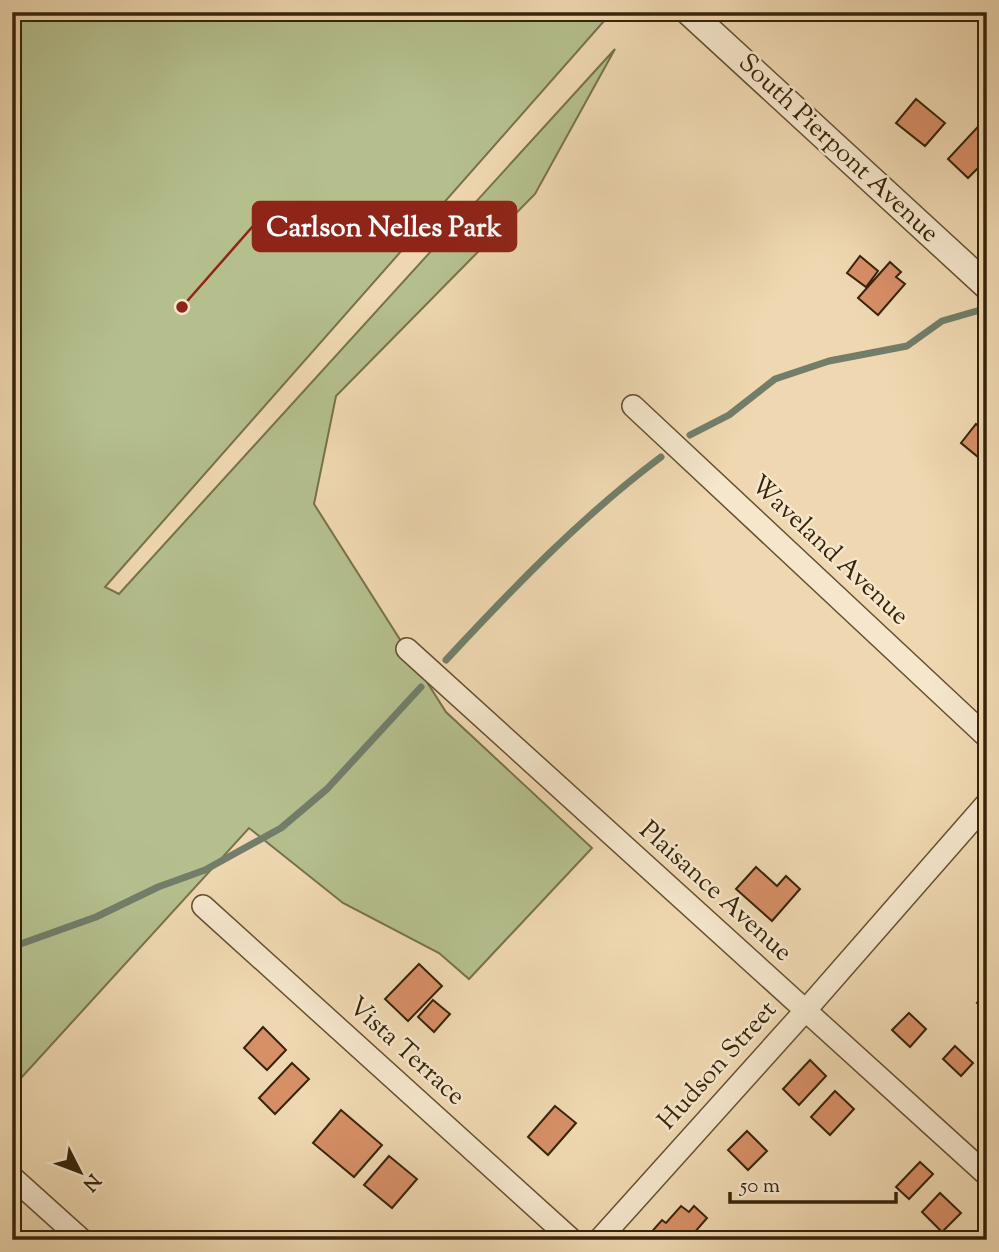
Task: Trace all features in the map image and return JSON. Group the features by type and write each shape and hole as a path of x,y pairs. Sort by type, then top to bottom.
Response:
{"street":[{"name":"South Pierpont Avenue","path":"689,12 987,286"},
{"name":"Waveland Avenue","path":"633,406 987,737"},
{"name":"Plaisance Avenue","path":"407,649 987,1175"},
{"name":"Hudson Street","path":"598,1240 805,1011 987,803"},
{"name":"Vista Terrace","path":"203,906 572,1240"},
{"path":"12,1177 82,1240"}],"green space":[{"path":"12,12 612,12 105,587 119,594 615,49 535,194 336,396 314,504 446,712 592,848 469,979 439,953 343,903 249,828 12,1088"}],"building":[{"path":"916,99 945,123 925,146 896,123"},
{"path":"987,117 987,159 968,178 948,159"},
{"path":"860,256 878,271 866,287 847,273"},
{"path":"890,262 901,272 896,277 905,284 878,315 858,298"},
{"path":"976,424 987,433 987,446 978,457 961,443"},
{"path":"756,867 777,886 786,876 800,889 772,921 736,889"},
{"path":"419,964 442,986 408,1021 385,999"},
{"path":"987,992 987,1011 977,1003"},
{"path":"433,1000 450,1014 434,1032 418,1017"},
{"path":"909,1013 926,1029 910,1047 892,1030"},
{"path":"263,1027 286,1050 267,1070 244,1048"},
{"path":"955,1046 973,1063 961,1076 943,1059"},
{"path":"810,1060 826,1076 799,1105 783,1089"},
{"path":"292,1063 309,1079 275,1114 259,1098"},
{"path":"835,1091 854,1109 830,1135 811,1117"},
{"path":"555,1106 576,1123 548,1155 528,1137"},
{"path":"341,1110 382,1145 354,1177 313,1143"},
{"path":"747,1131 767,1151 748,1170 728,1150"},
{"path":"389,1156 417,1179 392,1208 364,1185"},
{"path":"920,1162 933,1174 909,1199 896,1187"},
{"path":"940,1193 961,1213 942,1232 922,1212"},
{"path":"681,1206 689,1212 694,1206 707,1218 688,1240 651,1240 647,1237 662,1220 666,1223"}],"waterway":[{"path":"690,435 729,415 775,379 829,361 907,346 942,321 987,308"},
{"path":"446,660 576,528 661,457"},
{"path":"12,947 96,917 158,887 205,870 281,828 327,789 421,687"}],"place":[{"name":"Carlson Nelles Park","path":"182,307"}]}
